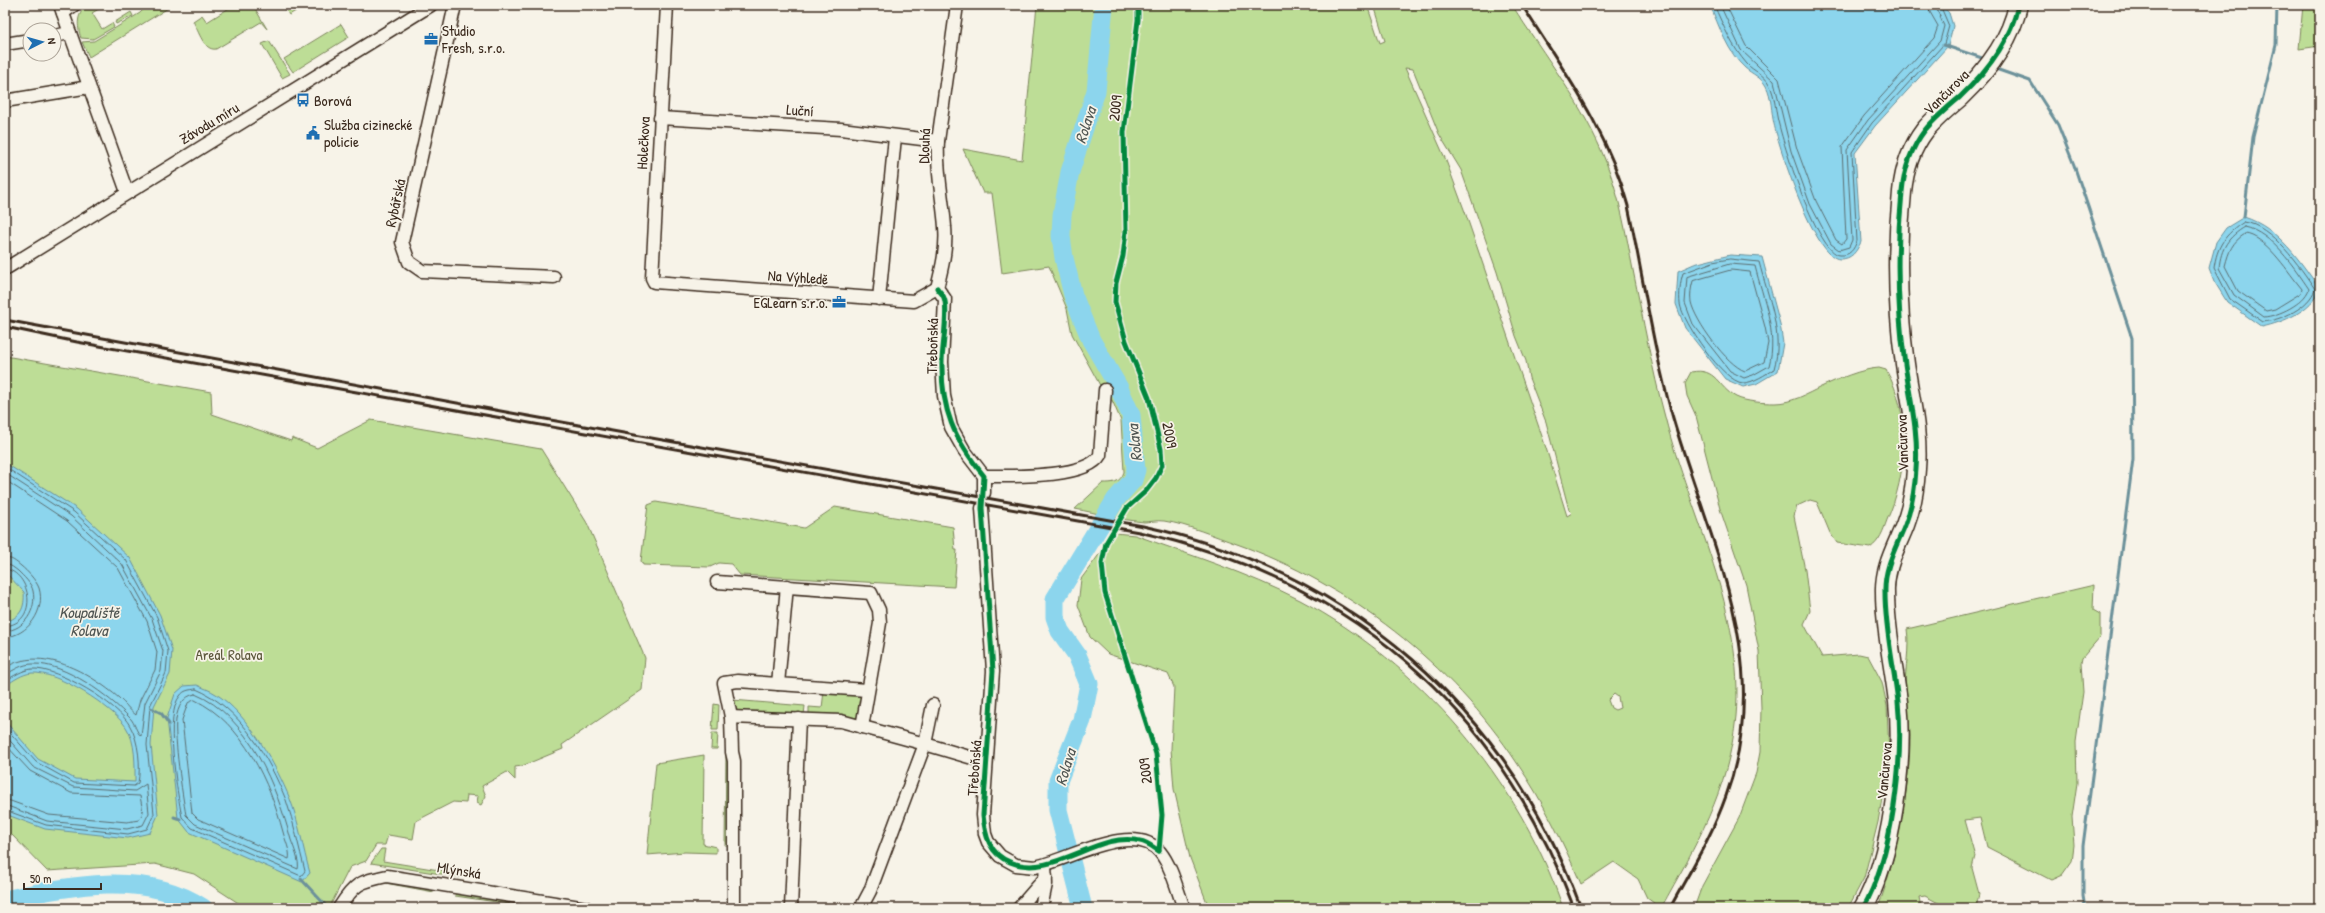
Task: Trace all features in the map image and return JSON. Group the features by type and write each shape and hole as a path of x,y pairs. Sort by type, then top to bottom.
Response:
{"street":[{"path":"74,5 62,9 127,192"},
{"name":"Rybářská","path":"455,5 402,242 409,262 422,271 554,277"},
{"name":"Holečkova","path":"654,282 652,278 667,5"},
{"name":"Dlouhá","path":"937,288 944,259 945,229 937,156 938,141 957,5"},
{"name":"Vančurova","path":"1863,908 1873,888 1880,865 1889,830 1898,775 1898,704 1889,638 1885,583 1889,561 1909,513 1916,469 1916,432 1905,365 1899,296 1901,208 1904,181 1909,161 1920,139 1932,122 1986,69 2005,40 2015,19 2018,5"},
{"name":"Závodu míru","path":"5,269 428,6"},
{"path":"62,34 70,33"},
{"path":"5,44 22,41"},
{"path":"5,102 89,87"},
{"name":"Luční","path":"660,118 841,129 895,137 938,141"},
{"path":"879,299 895,137"},
{"name":"Na Výhledě","path":"654,282 914,301 937,288"},
{"name":"Třeboňská","path":"937,288 945,298 942,362 944,396 951,427 964,450 984,476"},
{"path":"984,493 984,476 1041,474 1075,470 1093,463 1100,455 1105,390"},
{"name":"Třeboňská","path":"982,508 993,671 982,815 988,842 1000,856 1016,864 1035,867 1046,871 1057,860 1119,840 1140,841 1150,844 1159,851 1169,868 1184,908"},
{"path":"717,582 871,593 879,610 880,623 867,690 862,727"},
{"path":"778,684 788,586"},
{"path":"734,908 734,762 732,752 731,717 724,683 738,681 867,690"},
{"path":"861,908 870,891 925,744 933,705"},
{"name":"Třeboňská","path":"731,717 841,721 986,762"},
{"path":"791,908 799,719"},
{"path":"1019,908 1046,871"},
{"path":"1041,908 1046,871"},
{"name":"Mlýnská","path":"339,908 349,892 359,882 387,876 586,908"}],"green space":[{"path":"88,5 101,5 102,7 92,13 102,29 112,23 114,27 93,39 81,38 78,24 81,12"},
{"path":"148,5 173,5 89,57 82,42 94,41 140,13"},
{"path":"234,5 253,5 267,29 261,22 216,49 208,47 202,40 193,21 202,15 207,22"},
{"path":"283,5 306,5 289,15"},
{"path":"1037,5 1367,5 1380,43 1385,41 1374,5 1512,5 1587,121 1611,175 1622,216 1660,399 1676,454 1713,564 1724,602 1732,639 1737,677 1736,716 1726,768 1709,816 1661,908 1647,898 1638,879 1614,862 1581,884 1560,837 1544,807 1517,763 1491,727 1462,693 1429,661 1395,631 1358,605 1319,581 1279,561 1201,531 1164,521 1135,521 1075,509 1103,483 1116,482 1122,476 1124,472 1121,421 1112,400 1108,400 1072,334 1067,309 1049,266 1002,273 992,193 983,193 963,149 1022,160","holes":["1405,68 1413,69 1439,134 1461,170 1497,272 1516,336 1526,361 1529,378 1546,422 1569,510 1572,513 1567,516 1546,448 1465,212 1445,158","1614,694 1618,697 1620,708 1615,710 1611,708 1608,700"]},
{"path":"2303,5 2320,5 2320,46 2299,49"},
{"path":"131,12 133,16 116,24 115,22"},
{"path":"341,24 349,37 293,72 284,59"},
{"path":"269,41 290,74 282,78 262,44"},
{"name":"Areál Rolava","path":"5,356 211,392 212,414 291,441 292,438 317,448 371,420 541,449 587,523 645,658 642,690 562,745 563,749 522,766 515,767 515,780 507,772 482,786 486,796 481,805 477,803 478,796 467,795 466,803 453,802 416,821 413,839 388,835 385,845 376,845 366,861 350,867 329,908 246,908 194,874 155,864 47,871 12,835 5,833"},
{"path":"1879,368 1886,370 1894,387 1900,406 1904,445 1899,484 1881,536 1870,548 1837,543 1830,533 1817,502 1810,500 1797,506 1794,516 1805,570 1810,611 1804,624 1822,657 1859,654 1868,656 1882,682 1887,706 1889,757 1878,822 1864,878 1848,908 1694,908 1702,886 1739,818 1756,773 1760,752 1761,708 1759,651 1746,585 1720,509 1696,416 1687,396 1685,383 1691,372 1706,372 1712,375 1730,393 1740,399 1781,403 1799,398 1850,375 1865,370"},
{"path":"656,502 804,528 835,507 953,527 955,550 957,550 954,587 740,575 731,564 719,563 710,567 643,565 641,561 648,505"},
{"path":"1115,533 1135,535 1218,565 1280,590 1344,626 1386,657 1424,692 1460,730 1492,771 1520,814 1544,860 1563,908 1209,908 1190,858 1174,789 1171,749 1174,687 1168,674 1108,654 1090,637 1078,605 1081,579"},
{"path":"2094,585 2093,610 2100,614 2100,637 2082,658 2081,663 2083,692 2076,742 2077,783 2072,817 2074,845 2072,861 2062,875 2051,880 1987,847 1980,818 1965,820 1975,856 1972,868 1979,894 1976,908 1948,908 1925,896 1919,897 1921,908 1878,908 1896,849 1907,786 1910,738 1905,687 1908,644 1907,629"},
{"path":"824,691 860,695 861,699 857,720 809,716 809,707 822,708"},
{"path":"732,700 805,706 804,715 739,712 734,709"},
{"path":"714,704 719,705 718,730 712,730"},
{"path":"712,733 718,733 717,749 711,749"},
{"path":"726,754 729,754 729,845 725,845"},
{"path":"704,755 703,844 716,847 716,853 685,852 647,855 656,763"},
{"path":"381,849 385,849 383,861 464,874 460,877 371,863"},
{"path":"395,882 434,889 434,892 385,883"},
{"path":"456,891 488,896 510,904 455,896"}],"water":[{"path":"1710,5 1942,5 1949,13 1953,26 1948,46 1875,126 1855,153 1861,242 1855,252 1848,258 1840,259 1830,254 1820,241 1809,222 1790,177 1783,155 1777,136 1766,86 1759,78 1745,68 1734,55 1724,39"},
{"path":"2244,217 2268,229 2278,237 2296,256 2320,289 2310,304 2296,314 2288,319 2262,327 2227,302 2214,281 2209,268 2216,242 2226,228"},
{"path":"1730,255 1762,257 1780,324 1783,343 1778,371 1756,384 1743,387 1725,379 1685,328 1676,304 1678,271 1694,264"},
{"name":"Koupaliště Rolava","path":"5,463 77,509 130,558 160,615 172,650 170,674 154,706 151,745 158,815 150,833 128,838 45,829 5,814 5,721 38,759 75,779 135,782 135,775 132,740 126,727 109,710 84,692 55,678 43,674 32,673 18,678 5,686 5,622 18,615 21,611 24,603 24,592 5,572"},
{"path":"197,685 216,694 239,714 260,741 277,771 293,808 310,873 302,882 189,832 178,818 167,718 175,694 184,686"}],"waterway":[{"name":"Rolava","path":"1083,908 1058,810 1058,781 1082,720 1089,684 1077,655 1060,631 1055,617 1055,599 1116,499 1133,480 1136,470 1131,415 1119,388 1091,340 1073,295 1064,258 1061,236 1062,215 1070,172 1096,91 1104,5"},
{"path":"2244,217 2253,137 2276,45 2277,5"},
{"path":"1943,45 1985,59"},
{"path":"1993,68 2030,81 2058,125 2074,165 2132,338 2133,459 2083,846 2083,896 2085,908"},
{"path":"151,708 161,713 169,724"},
{"path":"174,817 180,819"},
{"path":"301,879 328,908"},
{"name":"Rolava","path":"5,900 29,894 80,886 106,884 132,885 157,889 181,896 203,908"}],"railway":[{"path":"1522,5 1583,101 1609,152 1619,178 1628,206 1666,392 1688,465 1719,558 1732,604 1741,651 1744,698 1739,746 1726,796 1707,839 1670,908"},
{"path":"5,320 506,412 1143,526 1218,547 1288,577 1353,614 1412,659 1465,712 1511,771 1550,836 1581,908"},
{"path":"5,327 77,342 1139,532 1215,554 1285,582 1349,619 1407,662 1458,712 1504,770 1542,836 1574,908"}],"cycle path":[{"name":"2009","path":"1138,5 1138,20 1124,132 1126,231 1123,256 1116,283 1115,302 1126,341 1149,398 1161,449 1162,465 1156,478 1146,491 1127,508 1106,543 1102,563 1105,593 1156,754 1162,815 1159,851"},
{"path":"1863,908 1882,863 1894,808 1899,751 1899,725 1898,702 1886,621 1885,584 1891,558 1910,511 1914,490 1917,456 1914,416 1905,364 1900,322 1898,257 1903,184 1909,159 1920,137 1933,121 1969,88 1996,55 2010,31 2018,5"},
{"path":"937,288 943,295 946,311 942,379 947,409 957,436 984,476 982,508 993,671 983,815 989,843 997,854 1003,859 1026,866 1043,865 1108,842 1124,839 1143,842 1159,851"}],"place":[{"name":"Studio Fresh, s.r.o.","path":"431,39"},
{"name":"Borová","path":"303,100"},
{"name":"Služba cizinecké policie","path":"313,133"},
{"name":"EGLearn s.r.o.","path":"839,302"}]}
